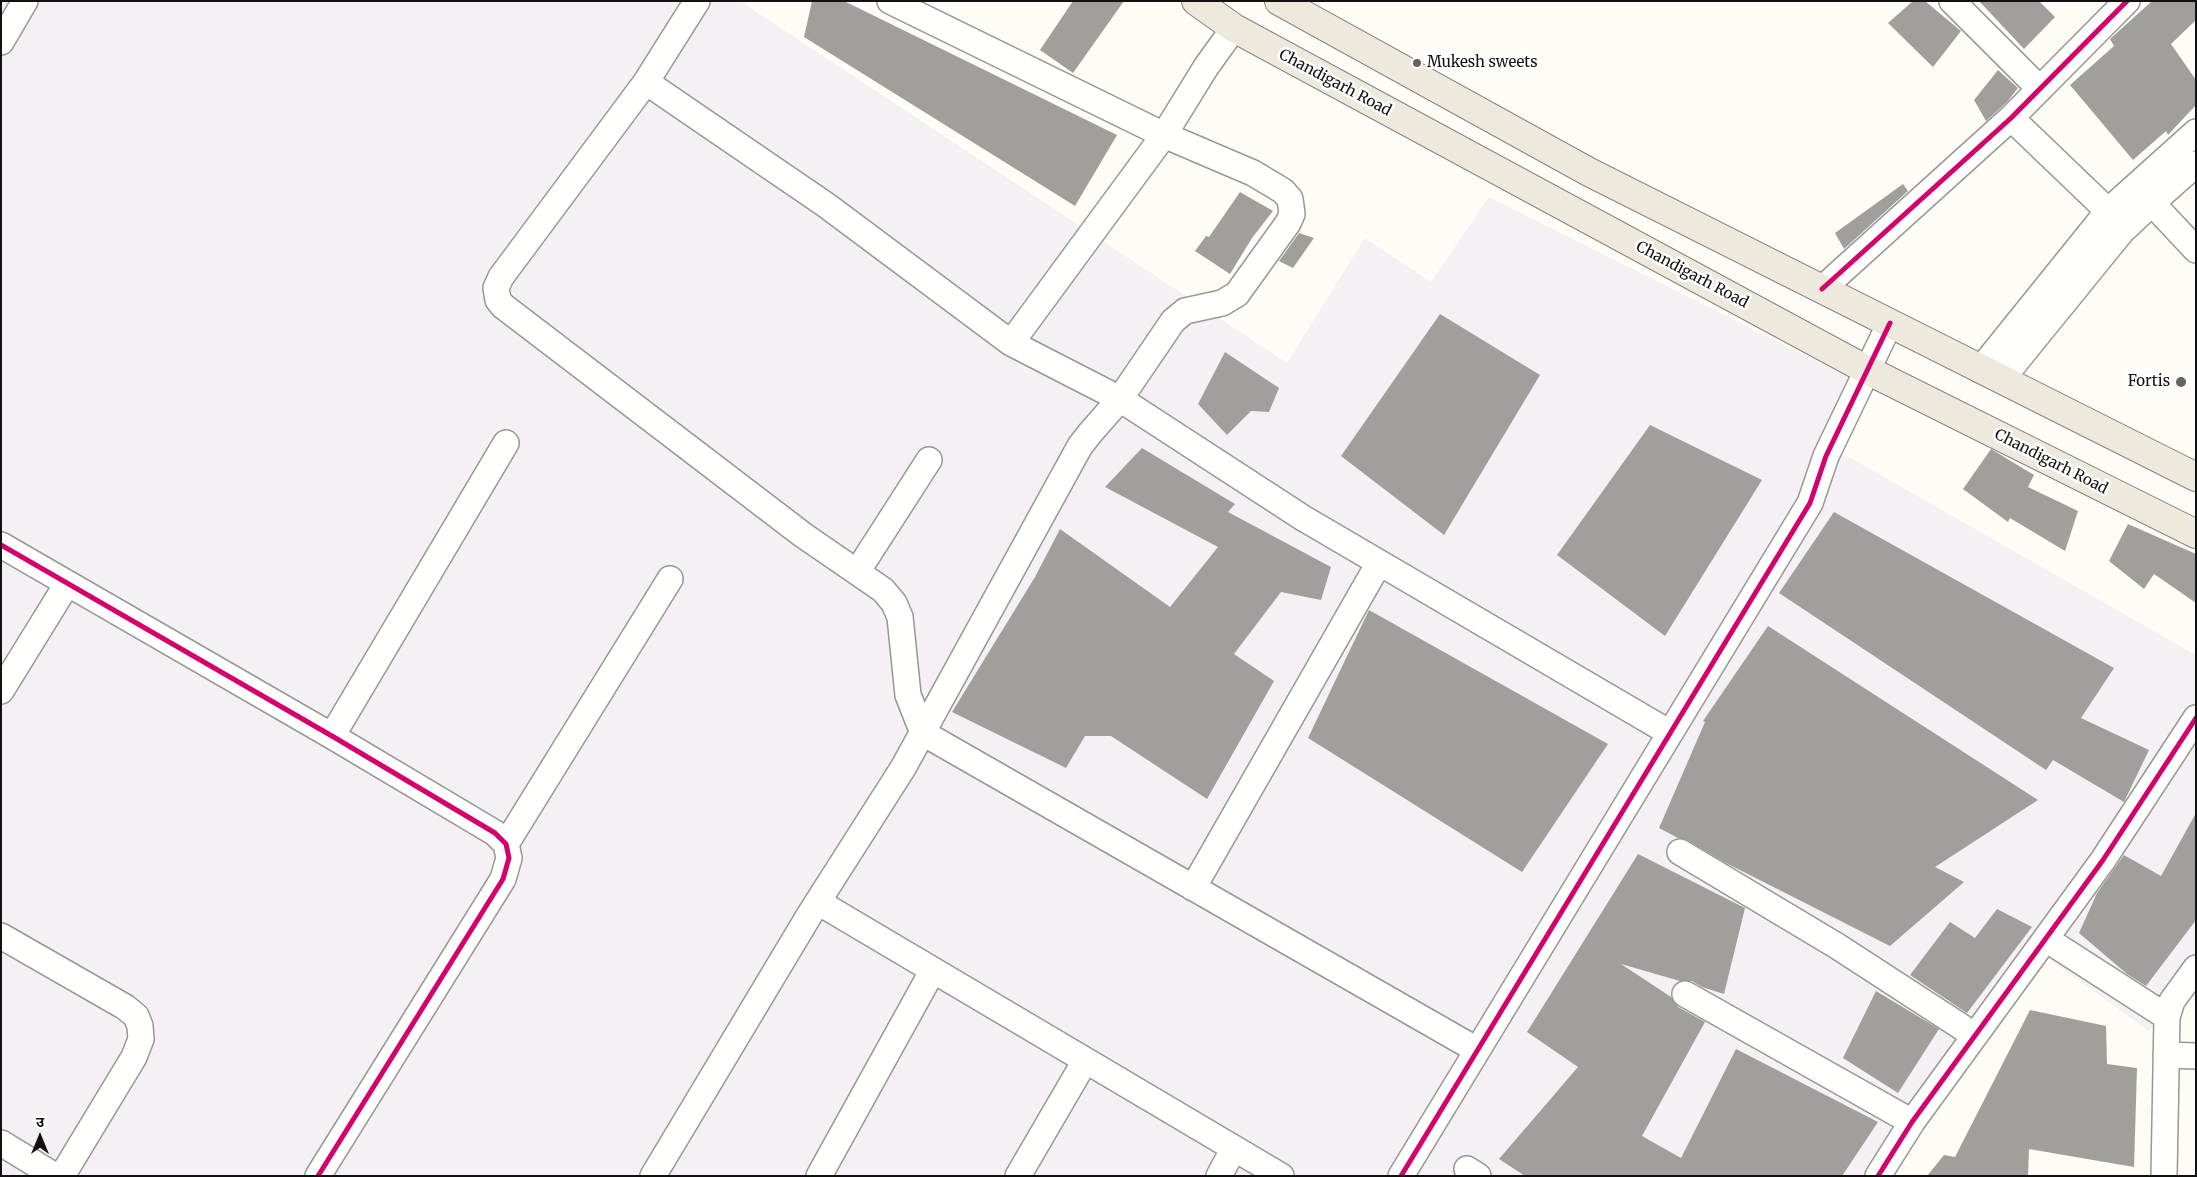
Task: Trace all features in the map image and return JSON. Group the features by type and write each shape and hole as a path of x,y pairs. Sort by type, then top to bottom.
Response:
{"main road":[{"name":"Chandigarh Road","path":"1196,1 1234,28 1867,370 2196,534"},
{"path":"1279,1 1588,172 2196,477"}],"street":[{"path":"1,42 24,1"},
{"path":"697,1 646,82 501,277 496,288 496,294 503,306 803,535 883,590 894,603 900,617 908,695 923,733 1477,1050"},
{"path":"653,1176 818,902 923,733 965,652 1080,446 1120,399 1173,321 1185,311 1222,303 1237,294 1288,223 1292,214 1290,198 1283,191 1253,173 1164,136 890,1"},
{"path":"1952,1 2040,88"},
{"path":"1822,289 2011,118 2127,1"},
{"path":"1011,343 1164,136 1206,66 1234,28"},
{"path":"646,82 826,205 1011,343 1120,399 1295,513 1670,733"},
{"path":"2011,118 2108,211"},
{"path":"1990,375 2108,211 2196,132"},
{"path":"1990,375 2122,231 2196,164"},
{"path":"2152,203 2196,250"},
{"path":"1401,1176 1810,503 1826,456 1890,323"},
{"path":"332,736 506,443"},
{"path":"857,572 929,460"},
{"path":"1,545 332,736 495,833 506,844 509,858 503,879 318,1176"},
{"path":"1193,888 1379,563"},
{"path":"506,844 670,579"},
{"path":"1,691 67,584"},
{"path":"1878,1176 1912,1122 2103,860 2196,718"},
{"path":"1680,852 1837,946 1974,1035"},
{"path":"818,902 1281,1176"},
{"path":"1,936 125,1007 136,1016 140,1026 141,1039 134,1057 62,1176"},
{"path":"2046,939 2167,1017"},
{"path":"2164,1176 2167,1017 2172,1000 2196,968"},
{"path":"819,1176 933,970"},
{"path":"1685,994 1912,1122"},
{"path":"2166,1055 2196,1056"},
{"path":"1018,1176 1085,1061"},
{"path":"1,1143 55,1176"},
{"path":"1219,1176 1234,1148"}],"shaded area":[{"path":"1,1 740,1 1287,363 1365,238 1431,282 1489,197 1858,382 1835,449 2196,655 2196,960 2149,1031 2042,954 1882,1176 1,1176"}],"building":[{"path":"812,1 844,1 1117,135 1075,206 804,37"},
{"path":"1073,1 1124,1 1073,73 1040,50"},
{"path":"1913,1 1925,1 1961,31 1933,67 1888,23"},
{"path":"1979,1 2039,1 2055,17 2024,49"},
{"path":"2152,1 2196,1 2196,20 2171,44 2196,80 2196,105 2168,135 2166,131 2133,160 2070,85 2114,46 2110,39"},
{"path":"1998,70 2018,88 2007,102 1986,121 1974,100"},
{"path":"1903,184 1908,191 1844,249 1835,233"},
{"path":"1240,192 1273,211 1252,238 1230,274 1195,251 1206,236 1209,237"},
{"path":"1299,233 1314,238 1293,268 1279,261"},
{"path":"1440,314 1540,375 1444,535 1341,456"},
{"path":"1225,352 1279,388 1269,412 1251,411 1227,435 1198,404"},
{"path":"1650,425 1762,480 1665,636 1557,555"},
{"path":"1142,448 1235,504 1228,512 1331,567 1321,600 1281,592 1234,654 1274,681 1207,799 1111,736 1085,736 1066,768 952,712 1035,577 1060,529 1170,607 1218,547 1105,487"},
{"path":"1991,449 2034,475 2028,487 2078,511 2065,551 2010,518 2008,522 1963,489"},
{"path":"1834,512 2114,668 2081,718 2149,750 2124,802 2053,760 2046,770 1779,593"},
{"path":"2128,524 2196,554 2196,603 2154,574 2144,589 2109,561"},
{"path":"1369,610 1608,744 1522,872 1308,738"},
{"path":"1768,626 2038,800 1935,867 1964,882 1890,946 1724,862 1687,840 1678,838 1659,828 1705,722 1703,721"},
{"path":"2196,813 2196,920 2146,986 2127,974 2079,933 2097,893 2124,855 2161,876"},
{"path":"1638,854 1745,908 1724,994 1702,987 1692,981 1680,981 1621,964 1671,997 1678,1007 1705,1022 1642,1136 1681,1158 1736,1049 1878,1122 1842,1176 1525,1176 1499,1159 1578,1067 1527,1032"},
{"path":"1997,909 2032,927 1967,1013 1910,975 1950,922 1975,938"},
{"path":"1876,991 1939,1029 1898,1093 1843,1058"},
{"path":"2030,1010 2106,1026 2107,1064 2137,1068 2134,1167 2029,1149 2028,1176 1927,1176 1944,1155 1955,1157"}],"cycle path":[{"path":"1822,289 2011,118 2127,1"},
{"path":"1401,1176 1810,503 1826,456 1890,323"},
{"path":"1,545 332,736 495,833 506,844 509,858 503,879 318,1176"},
{"path":"1878,1176 1912,1122 2103,860 2196,718"}],"place":[{"name":"Mukesh sweets","path":"1417,63"},
{"name":"Fortis","path":"2181,382"}]}
